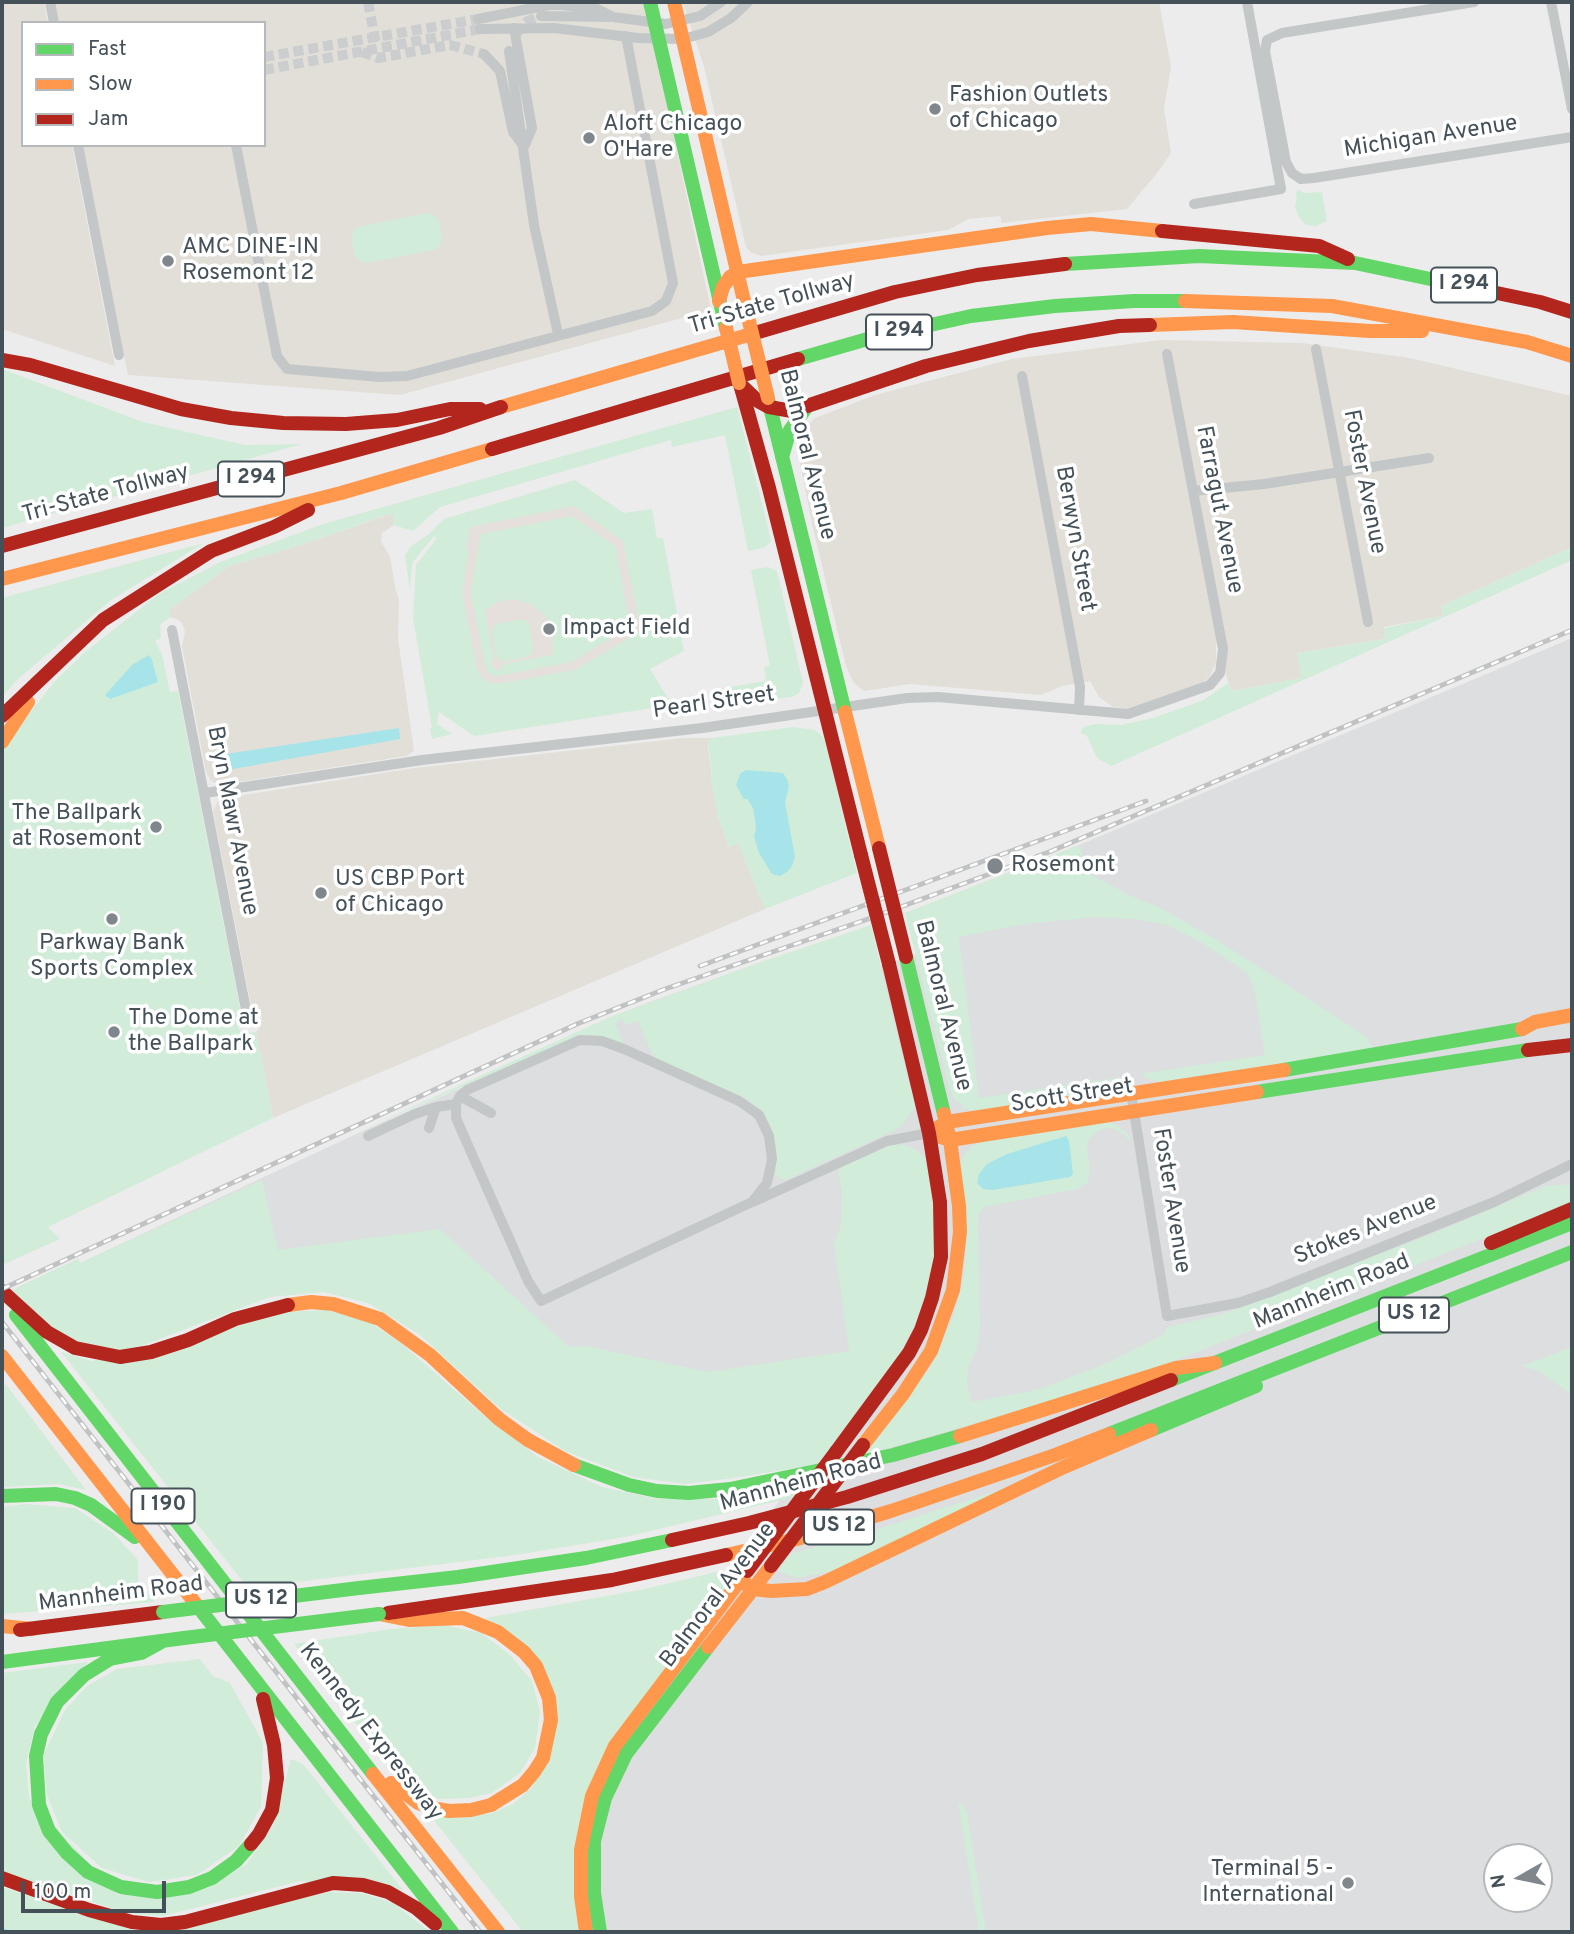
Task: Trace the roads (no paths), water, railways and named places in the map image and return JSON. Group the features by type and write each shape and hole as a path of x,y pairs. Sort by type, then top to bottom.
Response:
{"main road":[{"name":"Balmoral Avenue","path":"600,1932 596,1918 594,1841 606,1798 626,1754 903,1394 931,1351 946,1316 953,1290 960,1233 947,1122 782,457 760,402 740,383 719,304 650,2"},
{"name":"Balmoral Avenue","path":"586,1932 581,1896 581,1850 592,1796 615,1746 909,1353 921,1330 932,1298 942,1233 929,1133 769,488 760,402 744,300 674,2"},
{"path":"719,304 723,287 730,277 738,272 1091,224 1319,246 1355,263"},
{"name":"Tri-State Tollway","path":"2,546 425,432 498,408 895,292 977,275 1074,263 1199,256 1355,263 1528,299 1572,312"},
{"name":"I 294","path":"2,579 341,493 872,338 971,316 1055,306 1134,301 1225,301 1332,306 1527,342 1572,356"},
{"path":"760,402 792,411 926,366 1029,341 1119,326 1233,322 1370,331 1475,332"},
{"path":"2,352 30,365"},
{"path":"2,360 30,365 181,409 230,418 283,423 359,423 397,420 450,409 498,408"},
{"path":"782,457 790,430 806,408"},
{"path":"2,716 103,620 211,551 274,527 341,493"},
{"path":"2,742 53,666"},
{"path":"1522,1029 1535,1022 1572,1016"},
{"path":"1522,1029 1538,1031 1572,1025"},
{"name":"Scott Street","path":"929,1133 947,1122 1211,1082 1522,1029"},
{"name":"Scott Street","path":"929,1133 950,1140 1572,1045"},
{"path":"1419,1283 1448,1262 1572,1209"},
{"name":"Mannheim Road","path":"2,1633 458,1577 586,1558 749,1523 847,1497 982,1454 1572,1223"},
{"name":"US 12","path":"2,1662 379,1614 612,1580 797,1539 971,1485 1572,1252"},
{"path":"1548,1262 1572,1258"},
{"path":"2,1293 47,1332 75,1348 120,1357 151,1352 188,1340 235,1319 294,1303 333,1304 358,1311 380,1319 419,1347 499,1419 528,1440 580,1468 629,1485 689,1493 730,1489 893,1455 1176,1368 1215,1363"},
{"name":"Kennedy Expressway","path":"2,1293 83,1404 498,1932"},
{"name":"I 190","path":"2,1356 452,1932"},
{"path":"744,1576 754,1589 771,1591 807,1588 825,1582 1064,1467 1251,1389 1280,1367"},
{"path":"2,1496 56,1494 75,1498 91,1505 148,1546"},
{"path":"327,1714 391,1783 418,1803 432,1808 449,1811 471,1810 491,1805 523,1785 543,1758 551,1720 549,1698 536,1666 524,1652 498,1632 463,1618 410,1620 379,1614"},
{"path":"2,1626 32,1629"},
{"path":"163,1641 141,1653 110,1659 84,1675 57,1702 49,1715 36,1756 40,1805 49,1831 67,1853 88,1872 121,1887 157,1892 189,1887 212,1878 236,1861 259,1834 272,1810 277,1778 268,1717 262,1696 251,1676"},
{"path":"2,1878 89,1910 132,1922 161,1925 185,1922 300,1890 333,1884 363,1885 388,1892 416,1908 445,1932"}],"street":[{"path":"50,2 54,21"},
{"path":"541,16 613,17 655,24 679,22 700,16 721,2"},
{"path":"613,17 597,9 549,5 479,24 514,28 554,28 659,40 684,39 708,32 731,18 748,2"},
{"path":"1194,204 1282,189 1247,2"},
{"name":"Michigan Avenue","path":"1474,2 1282,33 1267,40 1265,51 1286,162 1297,176 1314,178 1572,136"},
{"path":"1551,2 1572,109"},
{"path":"1250,18 1264,27"},
{"path":"514,28 532,128 524,146"},
{"path":"236,147 271,327 279,360 287,369 380,377 419,373 560,333 652,311 666,301 672,290 672,274 626,36"},
{"path":"509,51 531,203 560,333"},
{"path":"484,54 500,71 513,132 524,146"},
{"path":"78,147 119,355"},
{"name":"Foster Avenue","path":"1316,349 1368,622"},
{"name":"Farragut Avenue","path":"1167,354 1223,649 1220,673"},
{"name":"Berwyn Street","path":"1022,376 1080,687 1079,710"},
{"path":"1193,491 1264,484 1429,458"},
{"name":"Bryn Mawr Avenue","path":"172,630 248,1020"},
{"name":"Pearl Street","path":"205,793 422,760 702,728 907,698 938,697 1114,714 1142,711 1210,685 1220,673"},
{"path":"368,1136 458,1100 467,1090 580,1040 602,1041 739,1101 759,1115 769,1136 772,1159 767,1183 751,1202"},
{"name":"Foster Avenue","path":"1131,1093 1167,1315"},
{"path":"458,1100 456,1118 528,1281 541,1301 887,1141 929,1133"},
{"path":"458,1100 491,1113"},
{"path":"429,1128 436,1107"},
{"name":"Stokes Avenue","path":"1167,1315 1238,1303 1270,1292 1471,1212 1572,1164"}],"water":[{"path":"149,655 158,682 110,699 105,695 132,665"},
{"path":"399,728 400,739 222,771 219,755"},
{"path":"746,770 783,773 787,779 789,786 785,803 795,856 792,866 780,876 772,874 759,853 754,836 756,828 753,808 736,785 740,774"},
{"path":"1066,1136 1073,1174 1070,1177 993,1190 983,1189 977,1183 979,1174 987,1164 1007,1154"}],"waterway":[{"path":"2,1929 11,1932"}],"tunnel":[{"path":"368,2 376,44"},
{"path":"516,34 528,21 541,16"},
{"path":"266,57 478,19"},
{"path":"266,70 480,29"},
{"path":"362,52 378,58 450,45 484,54"}],"railway":[{"path":"2,1289 577,1024 665,989 868,919 1049,852 1572,630"},
{"path":"700,966 1146,801"},
{"path":"2,1322 480,1932"}],"place":[{"name":"Fashion Outlets of Chicago","path":"935,109"},
{"name":"Aloft Chicago O'Hare","path":"589,138"},
{"name":"AMC DINE-IN Rosemont 12","path":"168,261"},
{"name":"Impact Field","path":"549,629"},
{"name":"The Ballpark at Rosemont","path":"156,827"},
{"name":"Rosemont","path":"995,866"},
{"name":"US CBP Port of Chicago","path":"321,893"},
{"name":"Parkway Bank Sports Complex","path":"112,919"},
{"name":"The Dome at the Ballpark","path":"114,1032"},
{"name":"Terminal 5 - International","path":"1348,1883"}]}
